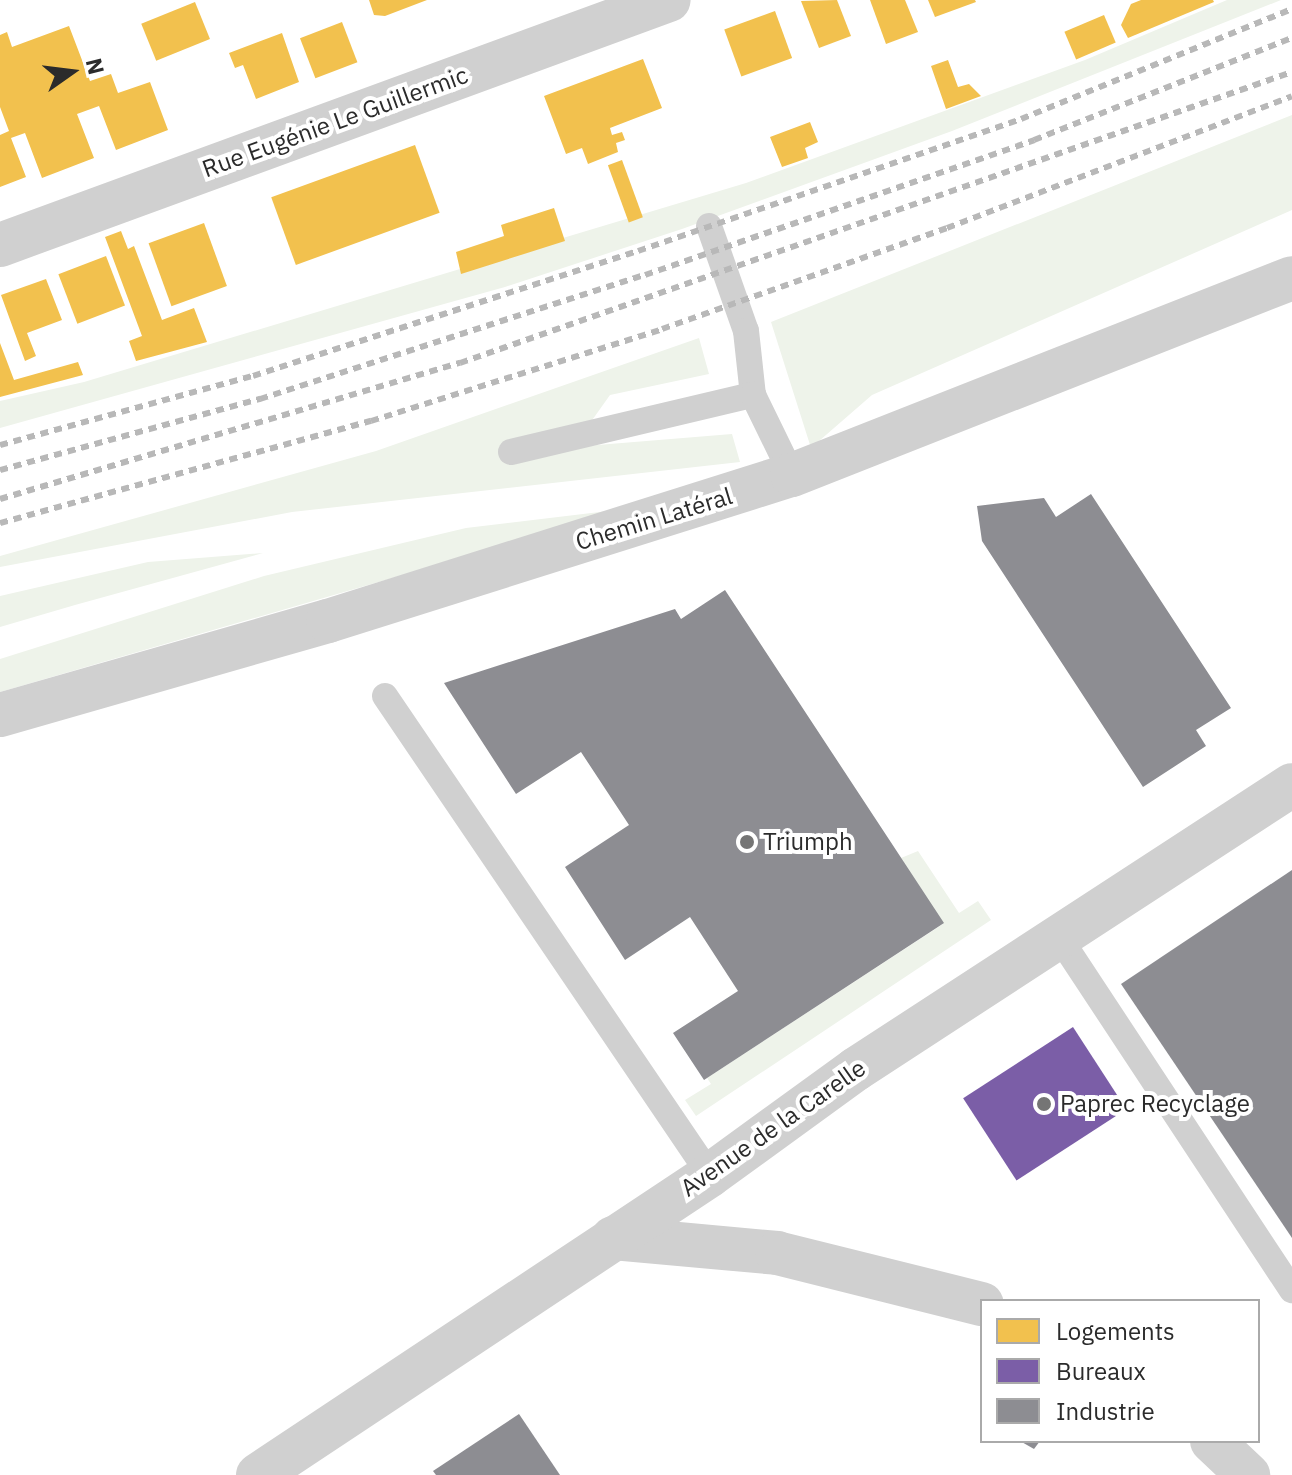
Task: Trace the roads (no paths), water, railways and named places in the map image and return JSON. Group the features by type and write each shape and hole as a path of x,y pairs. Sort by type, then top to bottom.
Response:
{"street":[{"name":"Rue Eugénie Le Guillermic","path":"0,245 669,0"},
{"name":"Chemin Latéral","path":"0,715 328,621 792,475 1292,278"},
{"name":"Avenue de la Carelle","path":"258,1475 710,1175 856,1069 1292,785"},
{"path":"613,1238 777,1253 980,1304"},
{"path":"1214,1443 1248,1475"}],"lane":[{"path":"709,226 746,331 753,395 792,475"},
{"path":"511,452 753,395"},
{"path":"385,696 710,1175"},
{"path":"1059,937 1292,1290"}],"railway":[{"path":"0,445 253,376 638,251 1021,119 1292,9"},
{"path":"0,470 260,399 645,275 1034,140 1292,38"},
{"path":"0,499 460,363 1292,72"},
{"path":"0,523 371,421 662,329 947,228 1292,96"}],"place":[{"name":"Triumph","path":"747,842"},
{"name":"Paprec Recyclage","path":"1044,1104"}]}
